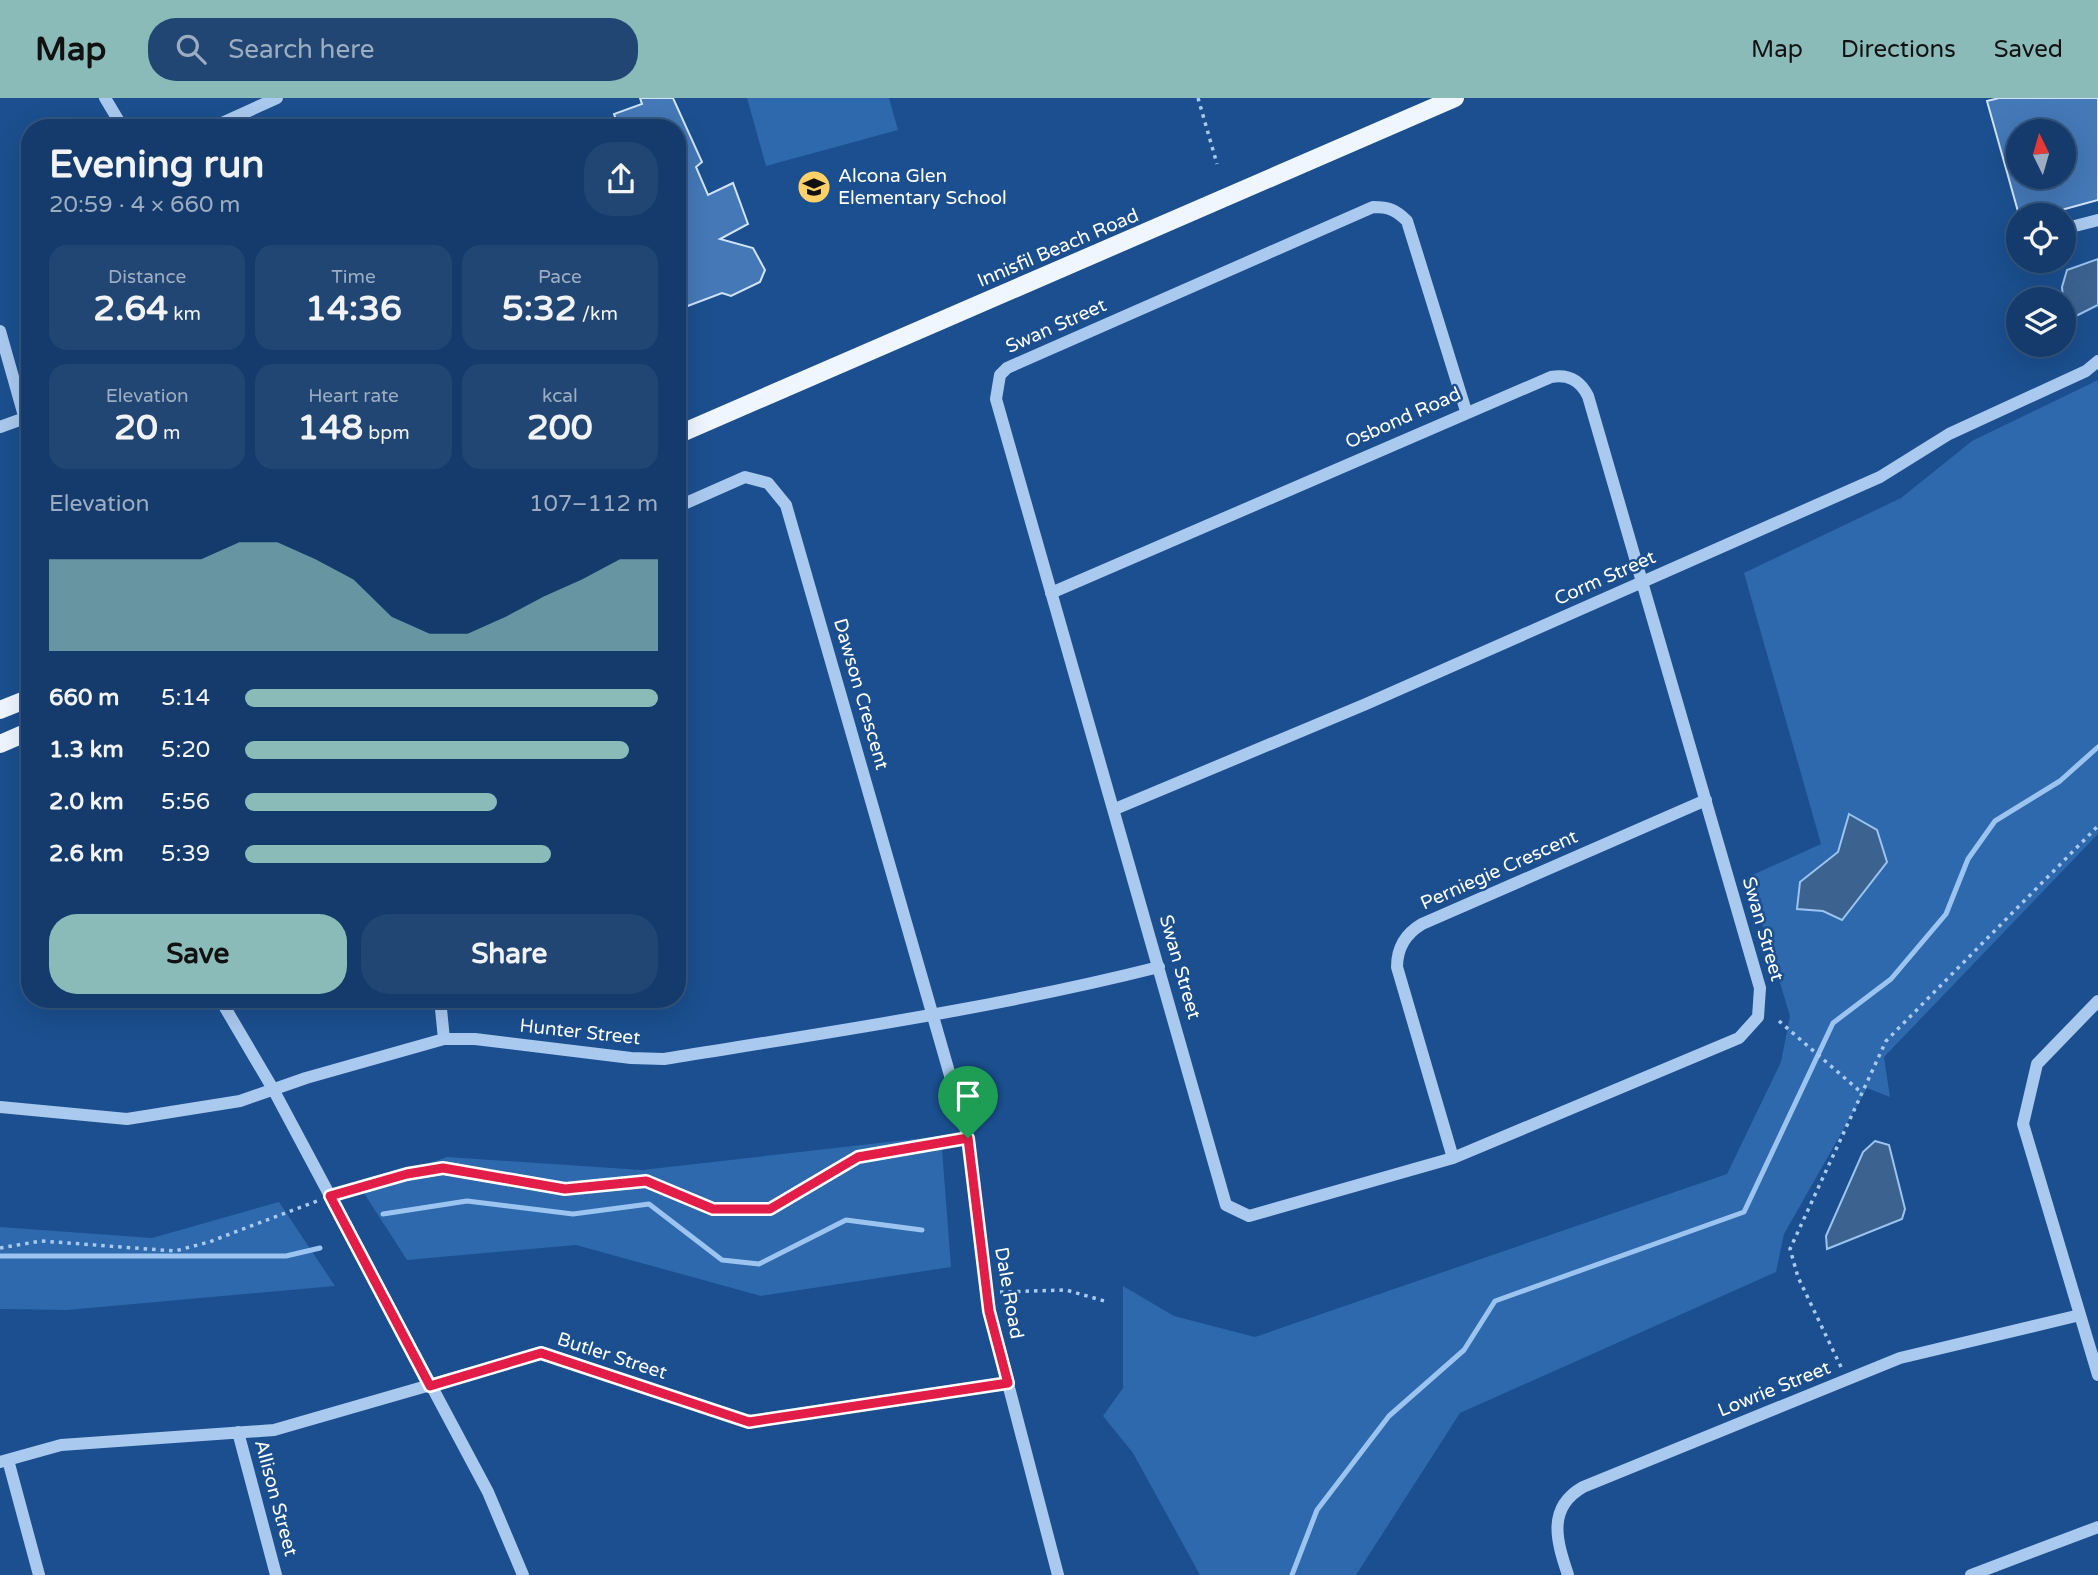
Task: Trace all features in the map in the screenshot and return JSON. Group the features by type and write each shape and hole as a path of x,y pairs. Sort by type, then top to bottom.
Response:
{"main road":[{"name":"Innisfil Beach Road","path":"686,431 1455,98"},
{"path":"0,710 21,702"},
{"path":"0,744 21,735"}],"street":[{"path":"105,98 118,119"},
{"path":"231,119 277,98"},
{"name":"Swan Street","path":"1466,411 1407,221 1395,209 1373,207 1007,368 1000,376 996,399 1226,1205 1231,1209 1249,1216 1453,1158 1739,1038 1754,1025 1761,1007 1760,988 1641,583"},
{"path":"2076,226 2098,220"},
{"path":"0,331 21,404"},
{"name":"Corm Street","path":"1115,809 1880,478 1950,434 2086,371 2098,361"},
{"name":"Osbond Road","path":"1051,593 1466,411 1551,377 1568,377 1581,384 1588,396 1641,583"},
{"path":"0,427 21,419"},
{"name":"Dawson Crescent","path":"686,504 745,478 768,482 786,505 934,1016"},
{"name":"Perniegie Crescent","path":"1453,1158 1397,967 1398,951 1405,938 1422,924 1706,800"},
{"name":"Hunter Street","path":"0,1107 127,1119 240,1101 444,1039 475,1039 631,1058 664,1059 934,1016 1057,993 1159,967"},
{"path":"2098,1001 2037,1065 2023,1124 2098,1376"},
{"path":"225,1008 273,1090 492,1502 523,1575"},
{"path":"441,1008 444,1039"},
{"name":"Dale Road","path":"934,1016 968,1138 987,1292 1058,1575"},
{"name":"Lowrie Street","path":"1568,1575 1557,1541 1556,1525 1564,1502 1576,1491 1900,1358 2080,1315"},
{"name":"Butler Street","path":"4,1461 61,1445 274,1430 541,1353 749,1422 1008,1383"},
{"name":"Allison Street","path":"238,1432 276,1575"},
{"path":"4,1461 39,1575"},
{"path":"1971,1575 2098,1527"}],"path":[{"path":"1198,98 1217,164"},
{"path":"1847,1380 1798,1277 1790,1249 1886,1041 2098,826"},
{"path":"1779,1021 1862,1093"},
{"path":"0,1248 41,1241 175,1251 209,1242 330,1196 407,1174 443,1168 565,1189 646,1181 713,1209 770,1209 858,1157 968,1138"},
{"path":"987,1292 1066,1290 1108,1302"}],"shaded area":[{"path":"747,98 889,98 898,130 766,166"},
{"path":"2098,259 2098,305 2076,316 2076,287 2062,287 2066,273 2076,273 2076,267"},
{"path":"2098,380 2098,834 1884,1057 1890,1097 1867,1088 1784,1234 1776,1272 1460,1413 1356,1575 1200,1575 1133,1453 1103,1416 1123,1388 1123,1286 1174,1316 1255,1337 1727,1174 1781,1062 1790,1016 1748,877 1821,844 1744,573 1901,498 1972,441"},
{"path":"1849,814 1877,830 1887,862 1842,920 1823,911 1797,909 1800,882 1838,852"},
{"path":"941,1136 951,1267 761,1296 576,1245 407,1260 360,1187 447,1157 642,1170"},
{"path":"1875,1141 1889,1145 1905,1209 1902,1219 1827,1249 1826,1236 1863,1152"},
{"path":"279,1202 335,1286 67,1310 0,1309 0,1227 152,1238"}],"building":[{"path":"640,98 673,98 683,119 616,119 614,114 642,104"},
{"path":"1999,98 2098,98 2098,200 2076,206 2076,203 2016,203 2012,189 2076,189 2076,119 2006,119 2006,169 1987,101"},
{"path":"686,127 702,162 696,167 708,195 733,183 748,224 720,239 753,248 765,270 760,282 731,296 722,293 686,307"}],"waterway":[{"path":"1292,1575 1317,1510 1389,1416 1464,1350 1495,1301 1744,1212 1833,1023 1891,979 1946,914 1968,859 1995,821 2060,781 2098,747"},
{"path":"383,1214 467,1201 573,1214 649,1204 722,1260 759,1264 846,1220 922,1230"},
{"path":"0,1256 286,1256 320,1248"}],"place":[{"name":"Alcona Glen Elementary School","path":"814,187"}],"route":[{"path":"968,1138 989,1311 1008,1383 749,1422 541,1353 430,1386 330,1196 407,1174 443,1168 565,1189 646,1181 713,1209 770,1209 858,1157 968,1138"}]}
